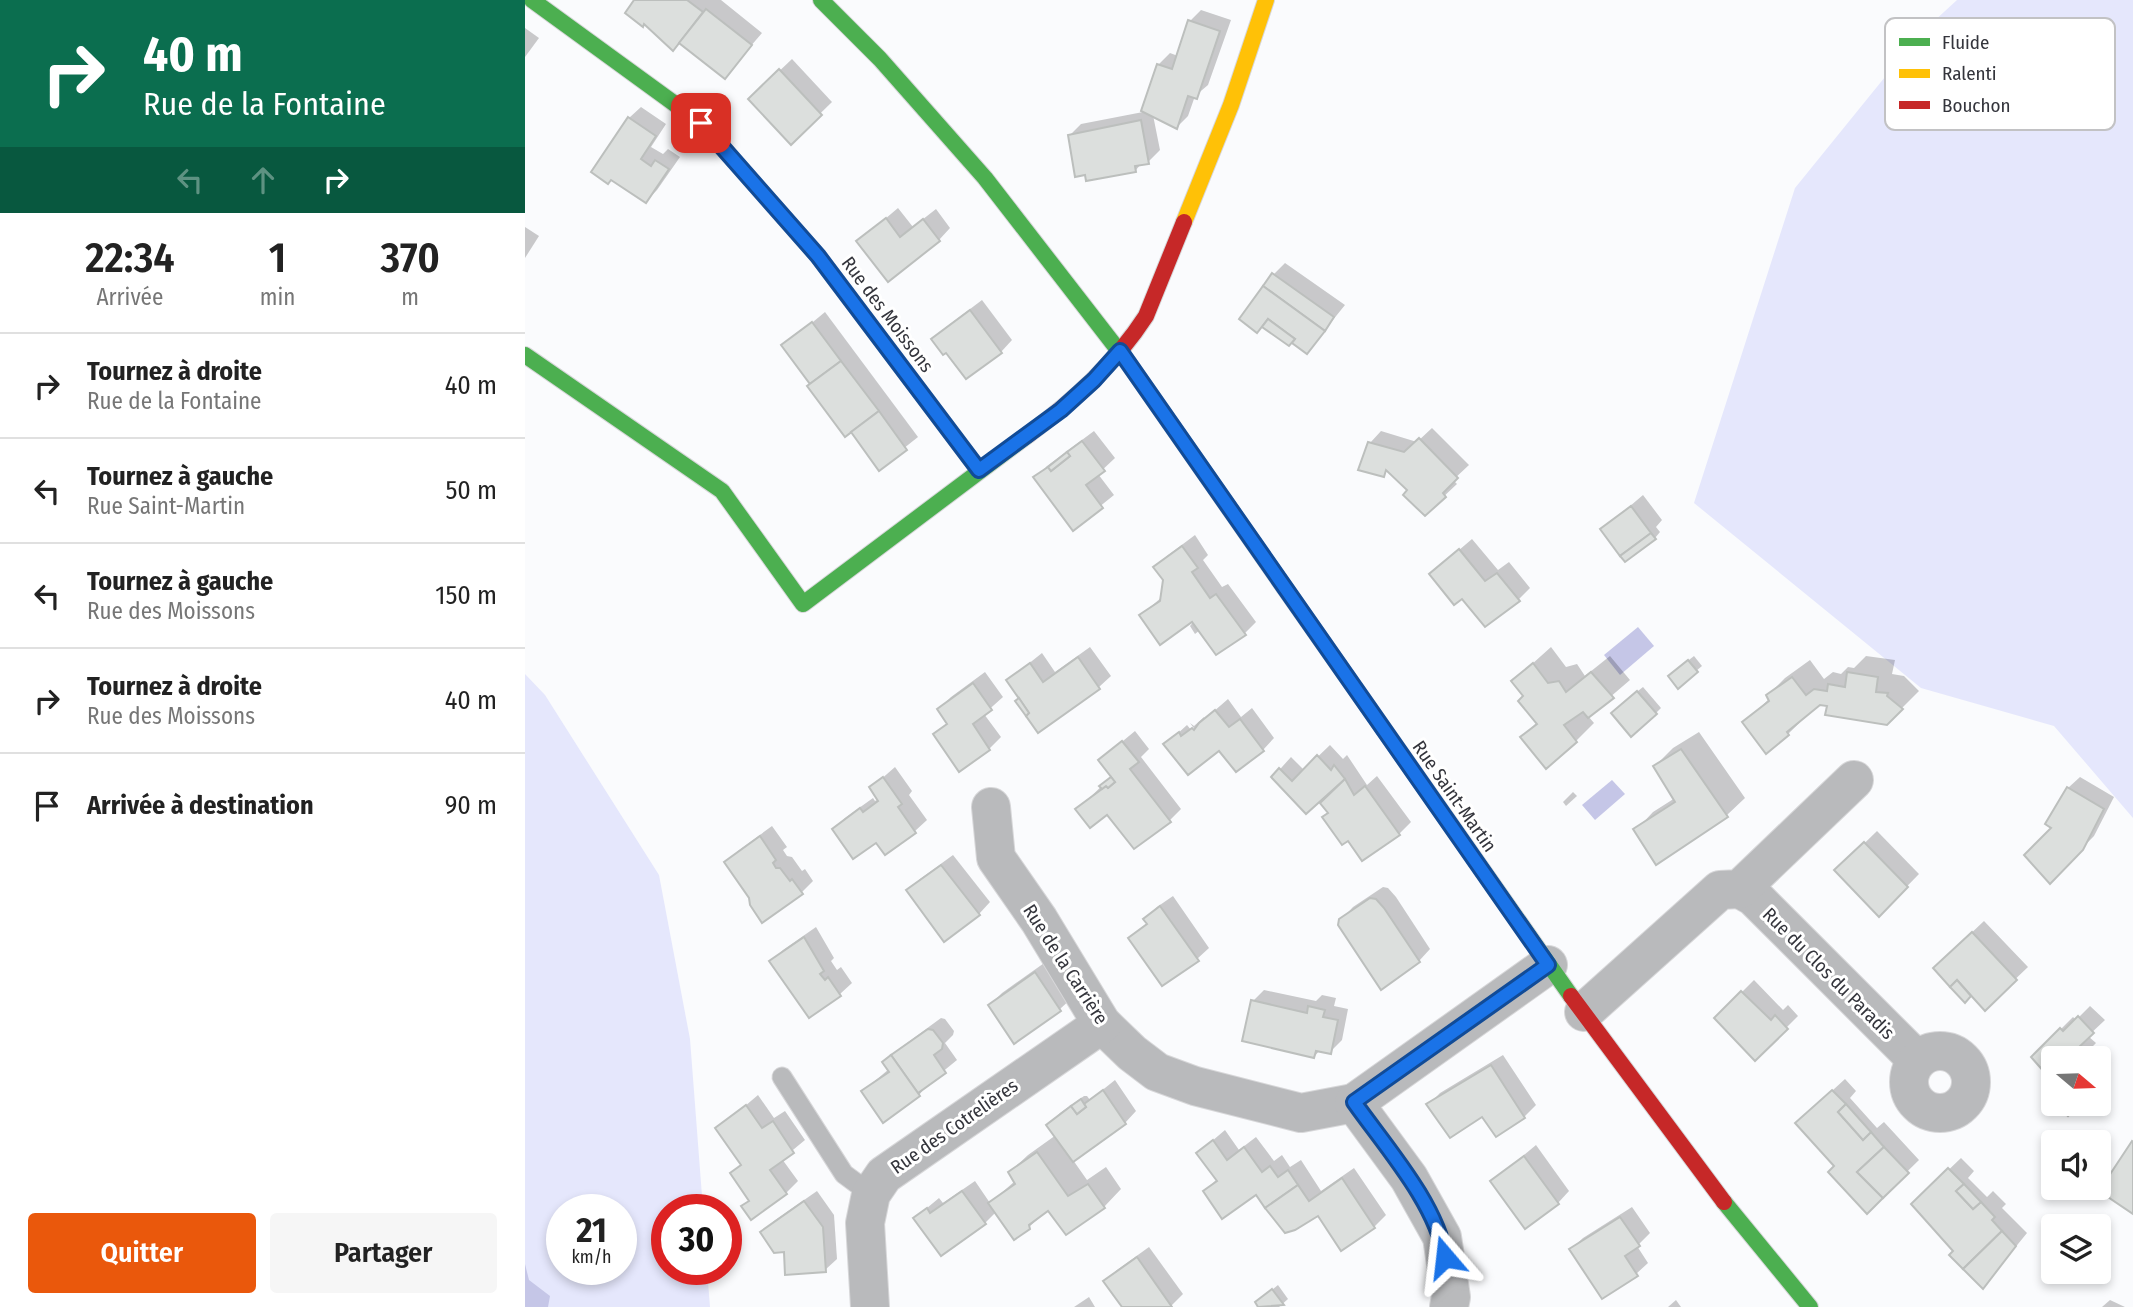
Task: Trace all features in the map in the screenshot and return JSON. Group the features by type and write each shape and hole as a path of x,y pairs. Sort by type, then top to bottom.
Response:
{"street":[{"name":"Rue des Moissons","path":"532,0 701,123 818,256 979,470"},
{"name":"Rue Saint-Martin","path":"821,0 939,124 985,178 1120,351 1548,965 1737,1220 1810,1307"},
{"path":"525,355 722,491 803,604 1061,410 1094,380 1134,336 1146,316 1231,105 1266,0"},
{"path":"1584,1012 1720,890 1739,888 1854,780"},
{"name":"Rue de la Carrière","path":"991,807 996,858 1039,920 1102,1024 1132,1054 1157,1072 1195,1086 1301,1113 1354,1102"},
{"name":"Rue du Clos du Paradis","path":"1739,888 1754,897 1917,1060"},
{"path":"1449,1307 1451,1297 1442,1237 1409,1178 1354,1102 1548,965"},
{"name":"Rue des Cotrelières","path":"871,1194 884,1175 1102,1024"},
{"path":"870,1307 865,1223 871,1194"}],"lane":[{"path":"782,1077 844,1174 871,1194"}],"shaded area":[{"path":"1957,0 2133,0 2133,818 2054,726 1921,688 1694,503 1795,188 1885,77 1885,130 2115,130 2115,18 1937,18"},
{"path":"1638,627 1654,646 1620,675 1604,655"},
{"path":"525,674 545,695 659,875 690,1039 702,1194 651,1194 651,1285 708,1285 710,1307 525,1307"},
{"path":"1612,780 1625,794 1595,820 1582,805"},
{"path":"525,1264 529,1280 550,1296 548,1307 525,1307"}],"building":[{"path":"634,0 687,0 703,12 673,51 644,24 643,27 625,13"},
{"path":"706,9 752,45 725,79 679,43"},
{"path":"1188,20 1220,31 1197,99 1188,96 1177,129 1141,111 1157,64 1172,69"},
{"path":"779,69 822,115 791,145 748,99"},
{"path":"628,117 656,136 641,159 651,166 655,160 669,169 646,203 611,180 608,184 591,172"},
{"path":"1141,120 1149,164 1135,166 1136,172 1086,181 1085,175 1075,177 1068,135"},
{"path":"886,218 900,237 923,219 940,241 888,282 856,241"},
{"path":"1272,273 1334,317 1325,331 1263,286"},
{"path":"1263,286 1325,331 1307,354 1292,343 1295,339 1268,319 1257,333 1239,319"},
{"path":"970,310 1002,353 966,379 931,339"},
{"path":"1268,319 1295,339 1289,346 1262,327"},
{"path":"812,322 841,361 810,384 781,345"},
{"path":"841,361 879,411 845,437 807,386"},
{"path":"879,411 907,450 879,471 851,432"},
{"path":"1419,438 1458,478 1443,493 1446,497 1425,516 1403,495 1407,490 1386,470 1384,477 1358,470 1368,442 1404,452"},
{"path":"1082,441 1105,471 1086,485 1103,508 1073,531 1033,477 1048,467 1051,471 1070,456 1067,452"},
{"path":"1067,452 1070,456 1051,471 1048,467"},
{"path":"1631,506 1651,533 1620,556 1600,529"},
{"path":"1651,533 1656,539 1625,562 1620,556"},
{"path":"1182,546 1198,568 1192,572 1210,598 1216,594 1246,635 1216,655 1192,622 1160,645 1139,615 1160,601 1163,580 1153,567"},
{"path":"1459,549 1485,581 1497,573 1520,601 1485,627 1462,599 1454,605 1429,574"},
{"path":"1078,657 1100,689 1038,733 1026,716 1029,713 1006,680 1030,663 1043,682"},
{"path":"1688,660 1698,672 1678,689 1668,676"},
{"path":"1533,663 1548,683 1559,681 1566,692 1591,672 1614,698 1588,718 1583,712 1564,725 1577,742 1546,769 1520,737 1537,724 1518,701 1523,696 1511,681"},
{"path":"1847,672 1878,677 1876,692 1888,693 1887,696 1903,709 1887,725 1825,715 1827,706 1820,705 1787,732 1789,735 1766,754 1742,722 1769,701 1766,695 1792,677 1806,695 1814,689 1827,691 1828,684 1845,687"},
{"path":"973,683 992,710 973,724 990,750 959,772 933,734 947,724 937,709"},
{"path":"1637,691 1657,714 1631,737 1611,713"},
{"path":"1019,698 1029,713 1026,716 1015,701"},
{"path":"1215,710 1229,727 1240,719 1264,751 1236,772 1219,751 1188,775 1163,744 1179,732 1181,736 1192,728 1194,730"},
{"path":"1122,741 1139,762 1130,769 1171,822 1134,849 1107,815 1090,828 1075,809 1115,782 1098,760"},
{"path":"1681,749 1728,817 1656,865 1633,829 1675,802 1653,766"},
{"path":"1317,755 1331,770 1334,765 1345,779 1306,814 1271,777 1279,768 1292,781"},
{"path":"883,777 902,804 898,807 916,833 885,855 876,843 853,859 832,829 860,808 863,812 878,801 869,787"},
{"path":"1111,777 1115,782 1108,788 1106,786 1102,789 1099,786"},
{"path":"1345,779 1354,795 1365,786 1400,835 1362,861 1348,841 1342,845 1322,817 1328,813 1320,803"},
{"path":"2067,787 2104,809 2083,850 2050,884 2024,855 2051,828 2045,824"},
{"path":"760,836 776,860 773,863 776,868 780,868 790,881 792,879 803,894 762,923 750,905 749,898 724,862"},
{"path":"1864,842 1908,887 1879,917 1834,870"},
{"path":"941,865 980,915 944,942 906,890"},
{"path":"1370,898 1376,899 1384,908 1420,962 1381,990 1338,925 1339,919"},
{"path":"1160,906 1199,961 1162,986 1128,938 1147,924 1143,919"},
{"path":"1972,932 2017,980 1985,1011 1957,980 1950,987 1933,968"},
{"path":"804,937 824,971 820,974 825,980 828,977 841,996 809,1018 769,961"},
{"path":"1035,972 1061,1011 1014,1044 988,1005"},
{"path":"1957,980 1971,996 1965,1003 1950,987"},
{"path":"1741,991 1771,1020 1775,1015 1788,1029 1755,1061 1714,1018"},
{"path":"1251,1000 1307,1013 1308,1006 1325,1010 1323,1017 1338,1020 1331,1054 1316,1051 1314,1058 1242,1041"},
{"path":"2078,1016 2094,1033 2080,1046 2042,1046 2060,1028 2063,1031"},
{"path":"928,1029 933,1030 943,1043 942,1049 934,1055 946,1073 918,1093 891,1055"},
{"path":"2041,1047 2041,1068 2031,1057"},
{"path":"891,1055 920,1096 883,1123 861,1091 889,1072 882,1062"},
{"path":"1491,1065 1525,1118 1496,1137 1482,1117 1450,1138 1426,1104"},
{"path":"1103,1090 1126,1124 1073,1162 1046,1125 1071,1106 1077,1114 1086,1107 1084,1104"},
{"path":"1832,1090 1846,1104 1838,1112 1863,1140 1871,1132 1884,1147 1857,1172 1883,1198 1867,1214 1828,1172 1834,1166 1795,1123"},
{"path":"1081,1099 1086,1107 1077,1114 1071,1106"},
{"path":"1846,1104 1871,1132 1863,1140 1838,1112"},
{"path":"746,1105 762,1128 773,1121 794,1153 770,1170 787,1194 751,1220 742,1207 749,1201 730,1173 741,1165 715,1128"},
{"path":"1213,1140 1227,1160 1244,1147 1262,1172 1270,1166 1278,1177 1288,1170 1298,1185 1265,1208 1256,1195 1222,1219 1203,1191 1217,1181 1196,1153"},
{"path":"2132,1141 2133,1214 2111,1199 2111,1173"},
{"path":"1884,1147 1909,1173 1883,1198 1857,1172"},
{"path":"1037,1152 1068,1196 1088,1184 1105,1208 1066,1235 1048,1211 1014,1240 988,1203 1015,1184 1008,1172"},
{"path":"1524,1156 1559,1204 1525,1229 1490,1181"},
{"path":"1948,1168 1964,1184 1956,1191 1973,1209 1981,1202 1995,1217 1992,1220 2002,1231 1963,1269 1949,1255 1953,1251 1911,1204"},
{"path":"1342,1178 1375,1228 1341,1251 1318,1216 1285,1233 1265,1208 1298,1185 1309,1201"},
{"path":"1964,1184 1981,1202 1973,1209 1956,1191"},
{"path":"962,1191 986,1224 941,1256 913,1218 927,1208 930,1213"},
{"path":"804,1201 823,1227 826,1272 785,1275 784,1252 774,1253 760,1232"},
{"path":"1620,1217 1640,1246 1625,1256 1638,1276 1602,1299 1569,1249"},
{"path":"2002,1231 2016,1246 1983,1289 1963,1269"},
{"path":"1137,1257 1172,1307 1122,1307 1103,1281"},
{"path":"1272,1289 1284,1305 1258,1307 1255,1302"}],"traffic: fast":[{"path":"532,0 701,123 818,256 979,470"},
{"path":"821,0 880,59 985,178 1129,364"},
{"path":"525,355 722,491 803,604 1028,435"},
{"path":"1284,587 1571,996"},
{"path":"1724,1202 1810,1307"}],"traffic: slow":[{"path":"1184,222 1231,105 1266,0"},
{"path":"1129,364 1284,587"}],"traffic: jam":[{"path":"1028,435 1092,381 1134,334 1146,316 1184,222"},
{"path":"1571,996 1724,1202"}],"route":[{"path":"701,123 818,256 979,470 1061,410 1094,380 1120,351 1548,965 1354,1102 1409,1178 1442,1237 1445,1257"}]}
